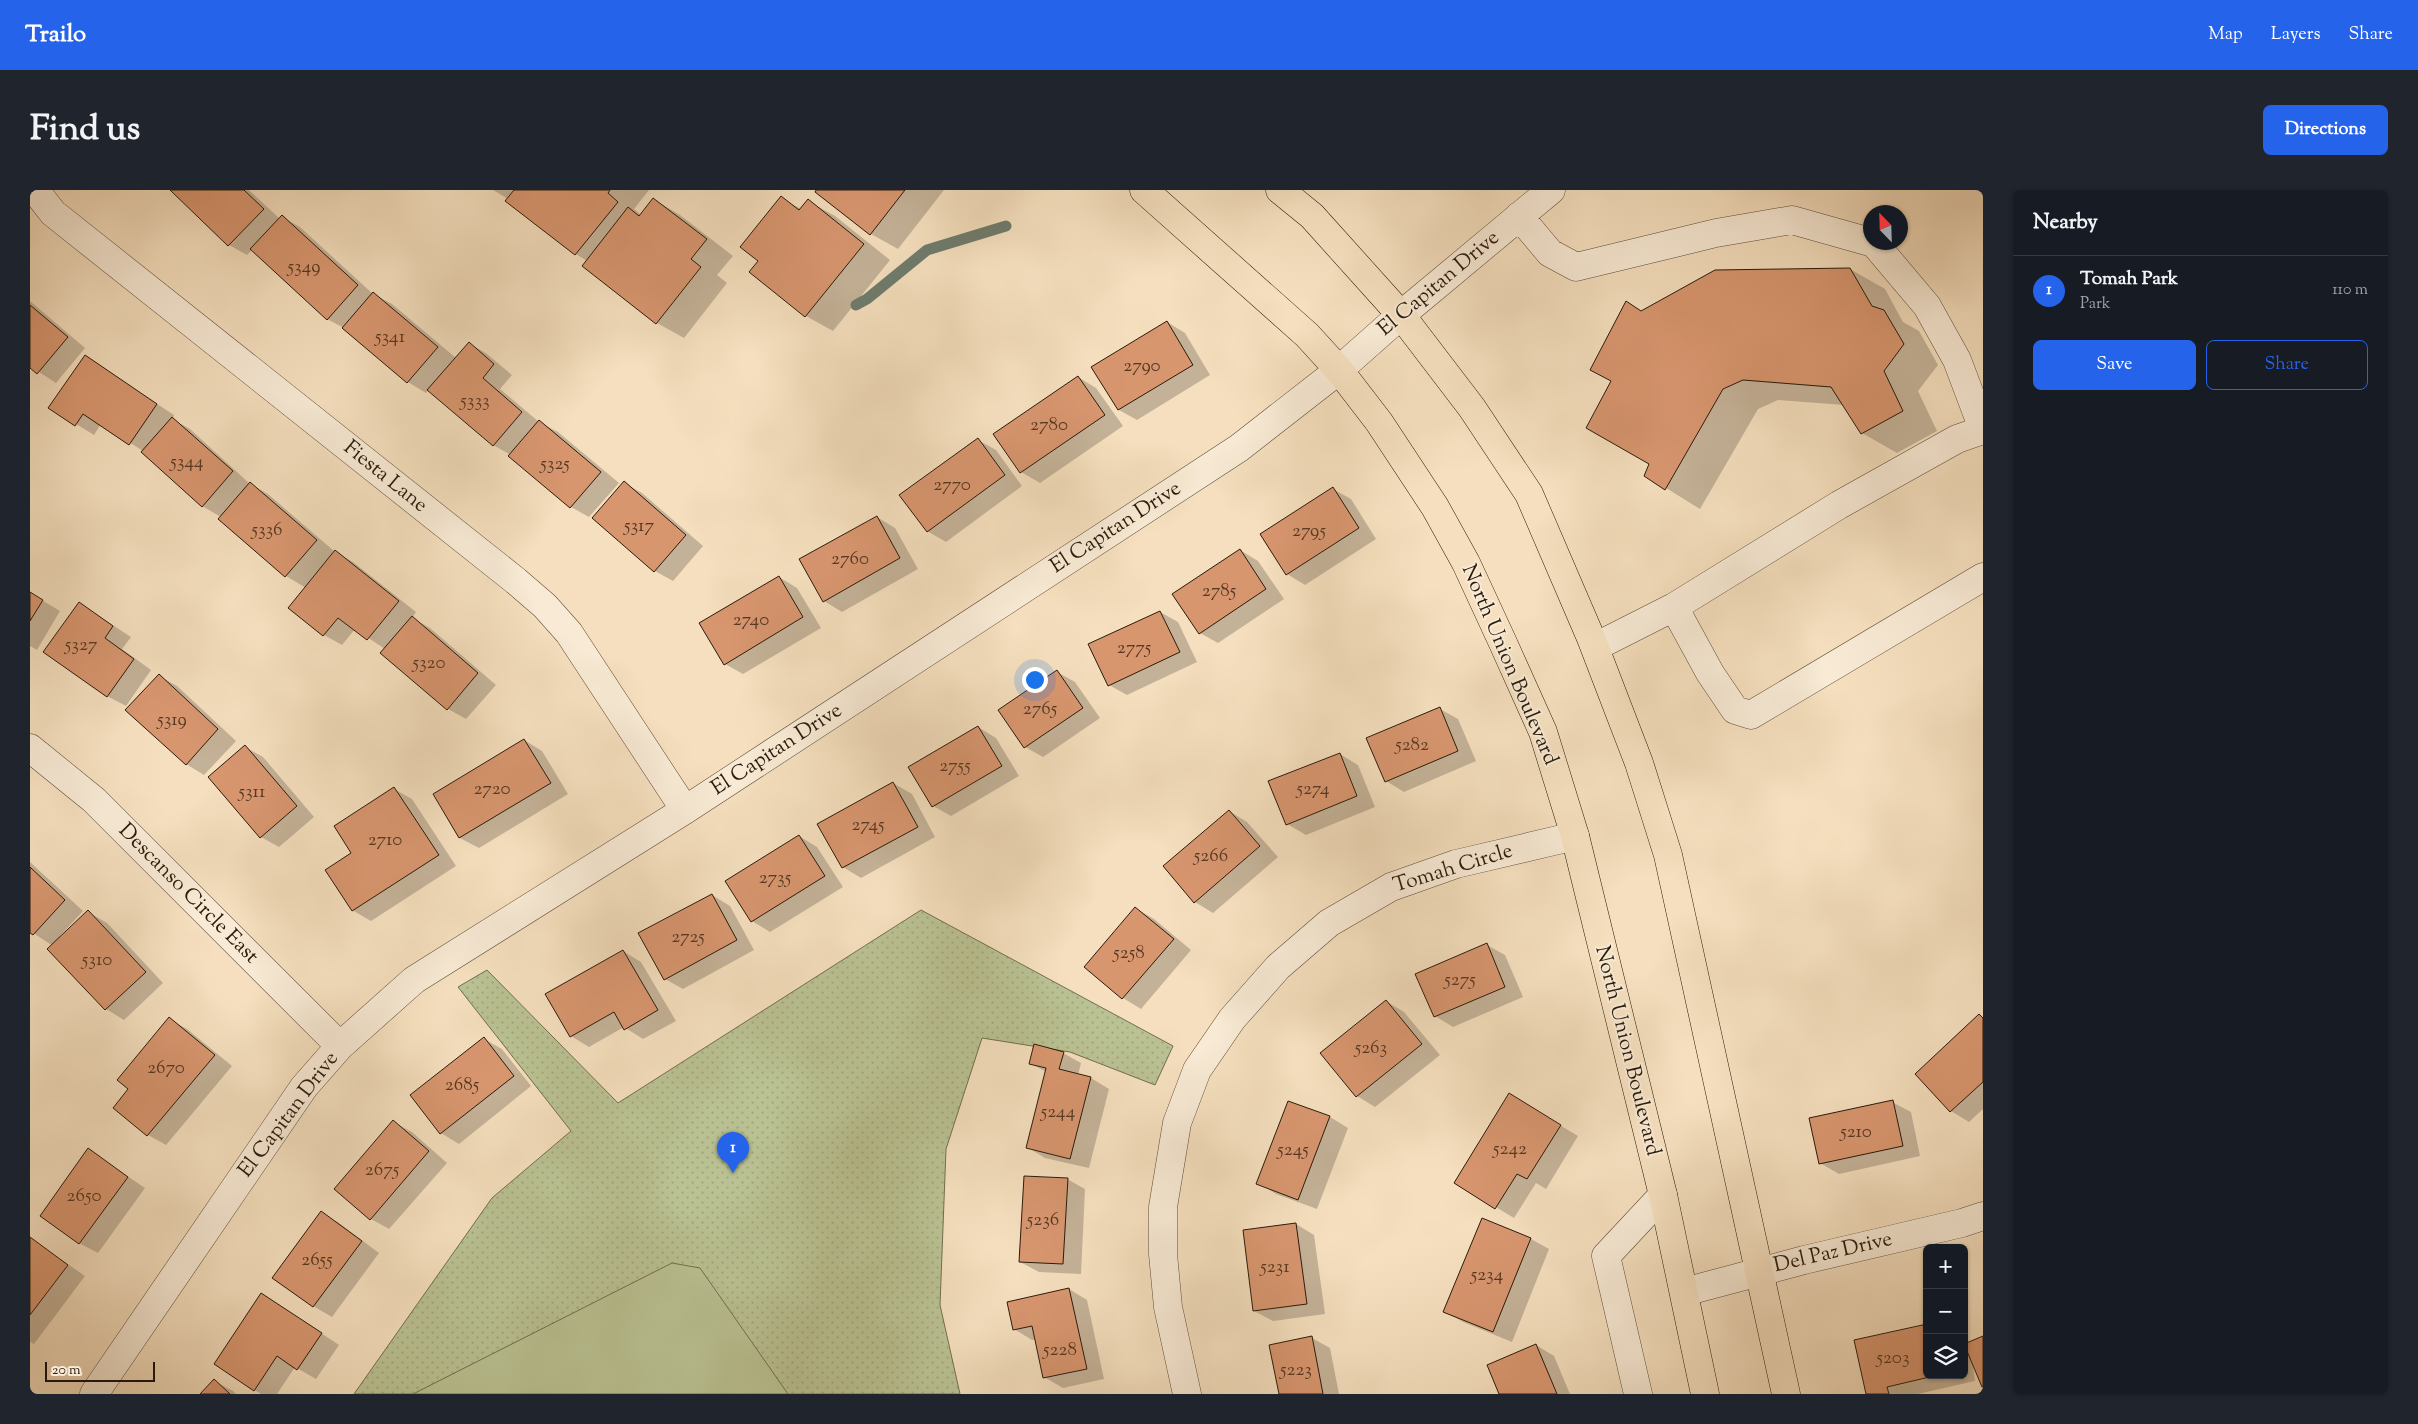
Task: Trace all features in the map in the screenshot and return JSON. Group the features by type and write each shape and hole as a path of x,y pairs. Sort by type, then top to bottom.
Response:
{"main road":[{"name":"North Union Boulevard","path":"1144,190 1307,335 1339,370 1379,422 1435,506 1466,563 1543,732 1575,836 1663,1195 1705,1394"},
{"path":"1280,190 1312,216 1401,315 1472,408 1529,494 1595,647 1640,763 1668,855 1786,1394"}],"street":[{"name":"Fiesta Lane","path":"35,190 54,213 501,568 545,606 569,633 685,810"},
{"name":"El Capitan Drive","path":"94,1394 304,1087 340,1046 414,980 685,810 1239,448 1339,370 1401,315 1551,190"},
{"path":"1519,216 1550,254 1576,267 1716,233 1792,220 1863,240"},
{"path":"1595,647 1674,607 1839,505 1957,439 1983,430 1957,360 1927,306 1879,250"},
{"path":"1674,607 1710,673 1735,710 1752,715 1983,577"},
{"name":"Descanso Circle East","path":"30,748 94,800 340,1046"},
{"name":"Tomah Circle","path":"1187,1394 1168,1307 1163,1254 1163,1207 1176,1124 1197,1070 1227,1026 1278,967 1329,923 1391,887 1456,864 1575,836"},
{"path":"1638,1394 1606,1256 1663,1195"},
{"name":"Del Paz Drive","path":"1684,1292 1759,1271 1962,1223 1983,1216"}],"green space":[{"path":"921,910 1173,1046 1155,1085 1070,1052 982,1038 946,1149 940,1305 960,1394 354,1394 492,1198 571,1131 458,987 487,970 618,1103"},
{"path":"672,1263 700,1268 788,1394 413,1394"}],"building":[{"path":"170,190 244,190 264,209 228,246"},
{"path":"514,190 610,190 608,193 618,202 575,255 505,201"},
{"path":"816,190 905,190 870,235 815,192"},
{"path":"781,196 799,210 808,199 864,244 805,317 749,272 758,261 740,247"},
{"path":"653,198 707,239 691,259 701,267 656,324 582,266 628,207 639,216"},
{"path":"282,215 358,285 327,320 250,249"},
{"path":"1850,268 1872,306 1884,310 1904,344 1884,371 1903,411 1861,434 1831,387 1743,380 1723,389 1665,490 1644,476 1649,464 1586,428 1611,381 1590,370 1626,301 1641,311 1715,270"},
{"path":"373,292 438,347 407,383 342,328"},
{"path":"30,305 68,337 37,374 30,368"},
{"path":"1167,321 1193,365 1118,410 1091,367"},
{"path":"469,342 494,364 483,378 522,412 493,446 427,390"},
{"path":"85,355 157,404 129,445 83,414 75,426 48,408"},
{"path":"1078,376 1105,415 1020,473 993,434"},
{"path":"172,417 233,471 202,507 141,452"},
{"path":"539,420 601,472 570,508 508,456"},
{"path":"978,438 1005,475 927,532 899,495"},
{"path":"624,481 686,535 654,572 592,518"},
{"path":"250,482 317,540 285,577 218,519"},
{"path":"1333,487 1359,528 1286,575 1260,534"},
{"path":"877,516 900,558 823,602 799,559"},
{"path":"1240,549 1266,589 1199,634 1172,594"},
{"path":"335,550 399,601 367,640 338,618 323,636 288,608"},
{"path":"779,576 803,617 724,665 699,623"},
{"path":"30,592 43,600 30,621"},
{"path":"79,602 113,626 105,638 134,659 107,697 43,652"},
{"path":"1160,611 1180,652 1108,686 1088,644"},
{"path":"412,616 478,673 447,710 380,653"},
{"path":"1057,670 1083,708 1024,748 998,710"},
{"path":"159,674 218,729 186,765 125,710"},
{"path":"1440,707 1458,751 1385,782 1366,738"},
{"path":"978,726 1002,766 932,807 908,767"},
{"path":"524,739 551,783 459,838 433,794"},
{"path":"245,745 297,806 260,838 208,777"},
{"path":"1340,753 1357,796 1286,825 1268,781"},
{"path":"893,782 918,827 842,868 817,824"},
{"path":"394,787 439,855 352,911 325,870 351,853 334,826"},
{"path":"1229,810 1260,846 1194,903 1163,866"},
{"path":"799,835 825,876 751,922 725,881"},
{"path":"30,867 65,900 33,935 30,933"},
{"path":"712,894 737,940 664,980 638,933"},
{"path":"1135,907 1174,939 1122,999 1084,967"},
{"path":"88,910 146,972 105,1010 47,949"},
{"path":"1487,943 1505,987 1434,1017 1415,974"},
{"path":"623,950 658,1010 624,1030 614,1012 570,1037 545,994"},
{"path":"1386,1000 1422,1044 1356,1097 1320,1053"},
{"path":"1979,1014 1983,1018 1983,1082 1950,1112 1915,1074"},
{"path":"169,1017 215,1055 147,1136 113,1108 128,1089 117,1080"},
{"path":"484,1037 514,1076 440,1134 410,1095"},
{"path":"1034,1044 1064,1052 1059,1069 1091,1077 1070,1159 1026,1148 1046,1068 1029,1064"},
{"path":"1509,1093 1561,1125 1527,1179 1517,1174 1495,1209 1454,1183"},
{"path":"1893,1100 1903,1146 1819,1164 1809,1118"},
{"path":"1288,1101 1330,1116 1298,1200 1256,1184"},
{"path":"393,1120 429,1151 370,1220 334,1189"},
{"path":"88,1148 128,1177 79,1244 40,1216"},
{"path":"1024,1176 1068,1178 1063,1264 1019,1262"},
{"path":"321,1211 362,1241 313,1307 272,1278"},
{"path":"1482,1218 1531,1238 1493,1332 1443,1312"},
{"path":"1296,1223 1307,1304 1253,1311 1243,1230"},
{"path":"30,1237 68,1265 30,1315"},
{"path":"1069,1288 1087,1369 1043,1378 1032,1326 1013,1330 1007,1302"},
{"path":"261,1293 322,1333 297,1370 277,1356 254,1391 214,1364"},
{"path":"1923,1325 1923,1379 1887,1387 1889,1394 1866,1394 1854,1340"},
{"path":"1312,1336 1323,1394 1279,1394 1269,1345"},
{"path":"1983,1336 1983,1387 1968,1354 1968,1342"},
{"path":"1536,1344 1557,1394 1499,1394 1487,1365"},
{"path":"214,1379 230,1394 200,1394"}],"waterway":[{"path":"856,305 867,299 927,250 1006,226"}],"place":[{"name":"Tomah Park","path":"733,1173"}]}
